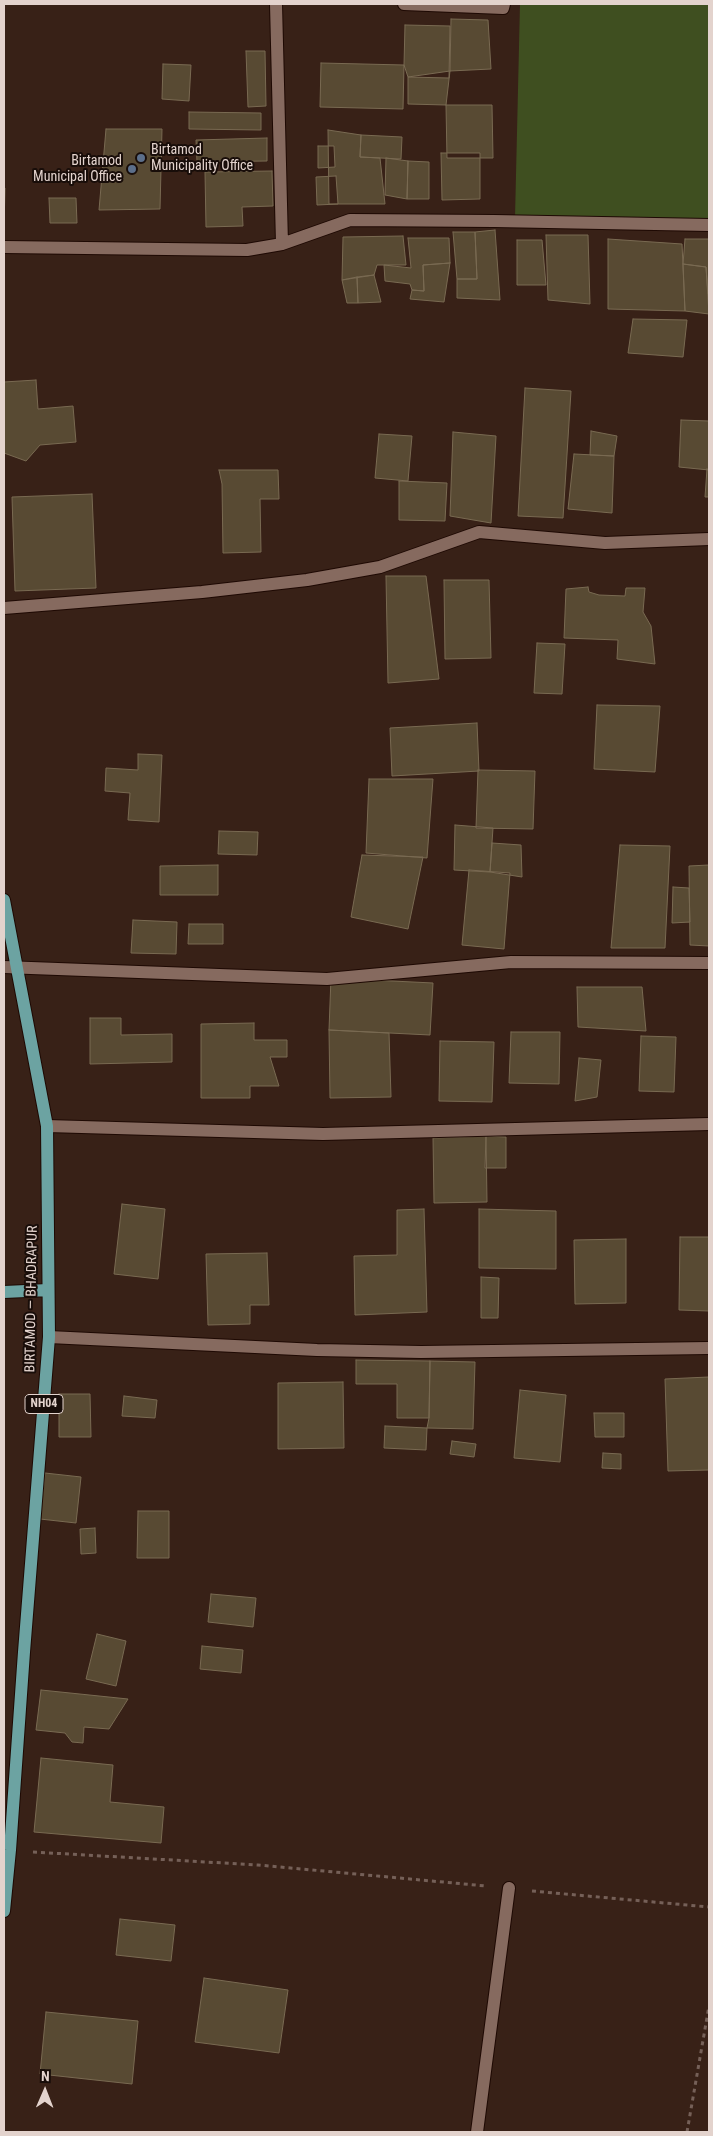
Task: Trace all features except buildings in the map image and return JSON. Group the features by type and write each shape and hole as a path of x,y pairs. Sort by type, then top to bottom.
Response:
{"main road":[{"name":"BIRTAMOD — BHADRAPUR","path":"4,900 10,967 47,1126 49,1337 4,1910"},
{"path":"4,1292 48,1290"}],"street":[{"path":"276,4 282,244"},
{"path":"404,4 503,8 504,4"},
{"path":"4,247 247,250 282,244 350,220 709,225"},
{"path":"4,608 202,592 307,580 380,567 479,532 605,544 709,539"},
{"path":"10,967 328,979 511,962 709,963"},
{"path":"47,1126 323,1134 709,1124"},
{"path":"49,1337 318,1350 421,1352 709,1348"},
{"path":"477,2132 509,1888"}],"path":[{"path":"10,1850 258,1865 709,1907"},
{"path":"687,2132 709,2006"}],"green space":[{"path":"520,4 709,4 709,220 515,218"}],"place":[{"name":"Birtamod Municipality Office","path":"141,158"},
{"name":"Birtamod Municipal Office","path":"132,169"}]}
